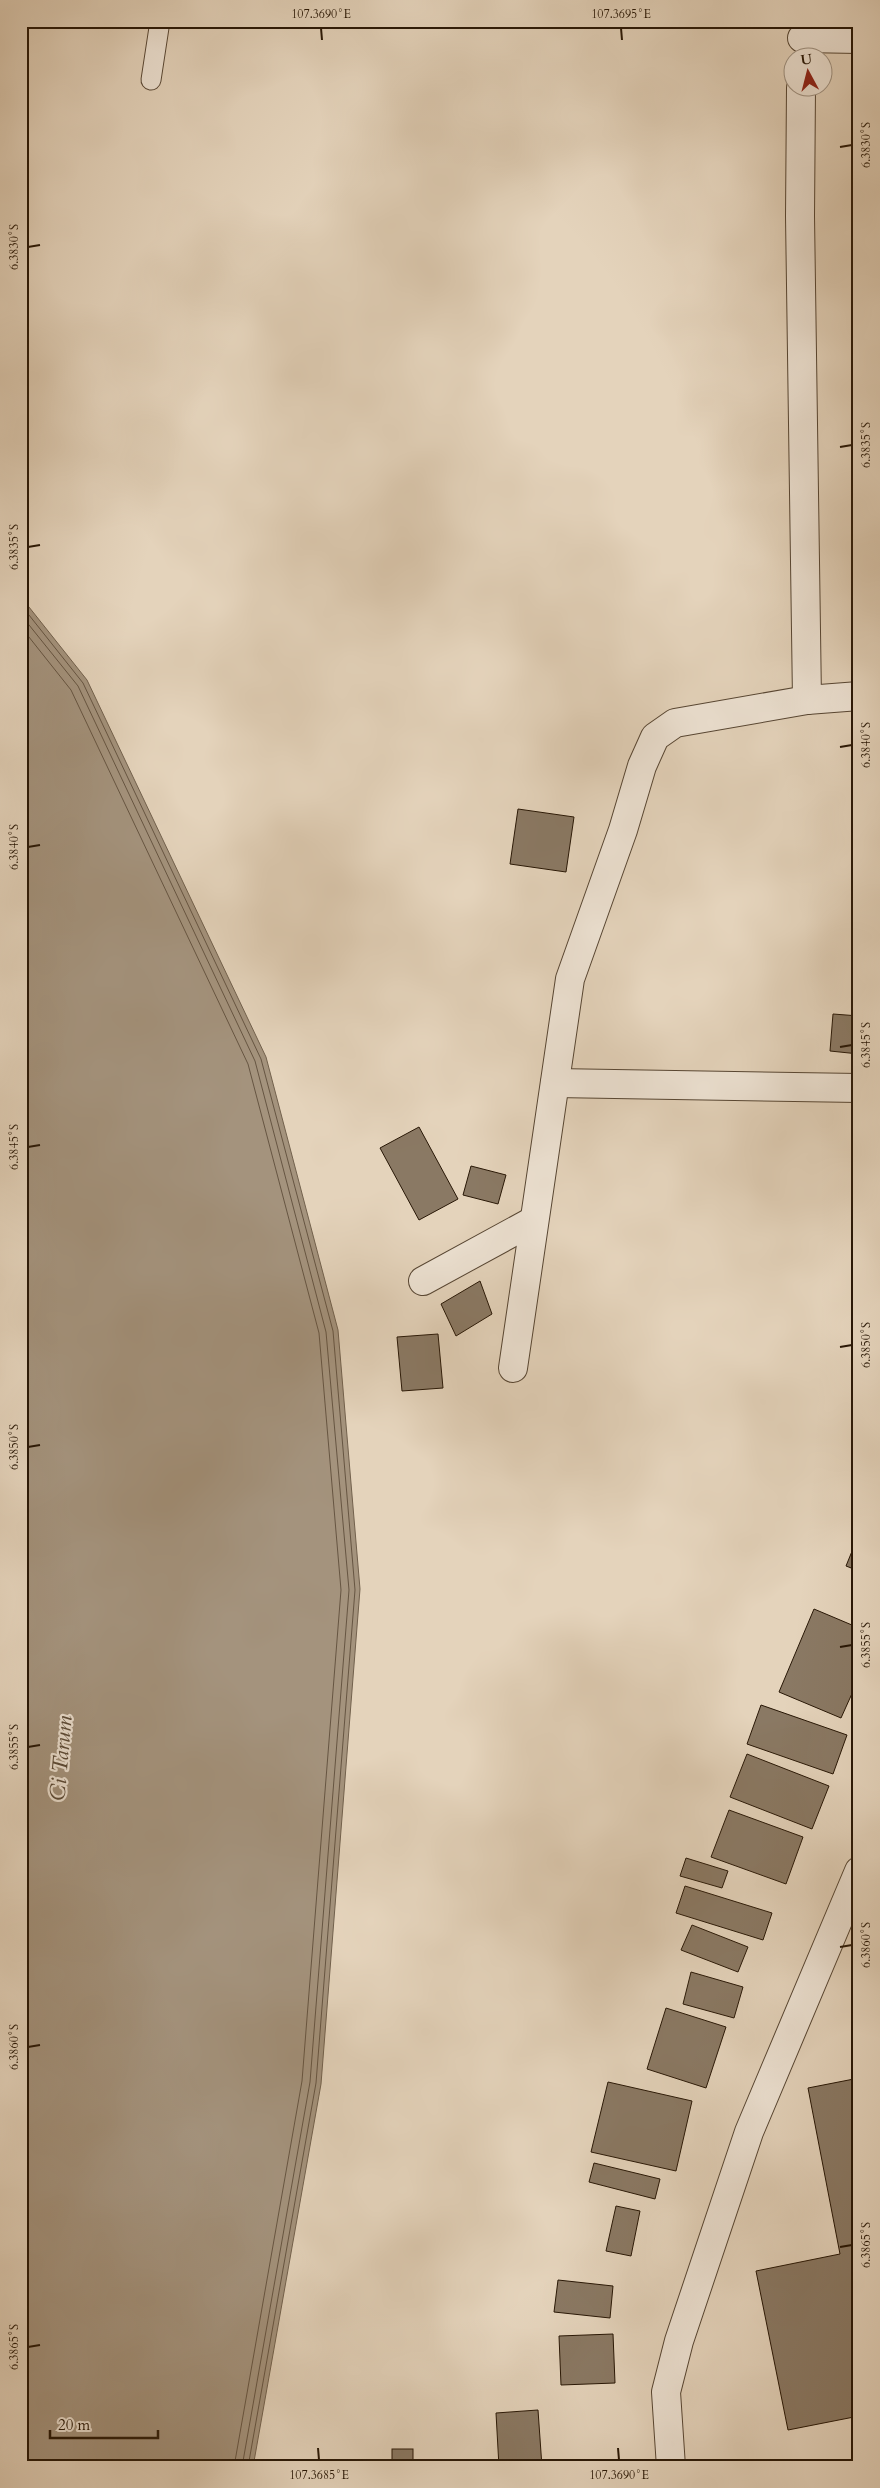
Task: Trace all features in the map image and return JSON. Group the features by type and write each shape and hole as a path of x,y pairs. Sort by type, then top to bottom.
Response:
{"street":[{"path":"802,39 859,39"},
{"path":"802,98 800,216 806,700"},
{"path":"513,1368 533,1221 570,979 623,830 642,766 655,737 675,723 806,700 859,696"},
{"path":"555,1083 859,1088"},
{"path":"423,1281 533,1221"},
{"path":"671,2467 666,2392 679,2341 750,2132 859,1871"}],"lane":[{"path":"151,80 160,21"}],"water":[{"name":"Ci Tarum","path":"21,597 87,680 266,1057 338,1330 360,1589 321,2084 253,2467 21,2467"}],"building":[{"path":"518,809 574,817 566,872 510,864"},
{"path":"833,1014 859,1016 859,1054 830,1051"},
{"path":"419,1127 458,1199 419,1220 380,1148"},
{"path":"471,1166 506,1175 498,1204 463,1195"},
{"path":"480,1281 492,1314 456,1336 441,1304"},
{"path":"438,1334 443,1388 402,1391 397,1337"},
{"path":"859,1534 859,1571 846,1566"},
{"path":"814,1609 859,1628 859,1678 841,1718 779,1692"},
{"path":"761,1705 847,1735 833,1774 747,1744"},
{"path":"747,1754 829,1786 812,1829 730,1797"},
{"path":"729,1810 803,1837 786,1884 711,1857"},
{"path":"686,1858 728,1871 722,1888 680,1876"},
{"path":"685,1886 772,1913 763,1940 676,1913"},
{"path":"692,1925 748,1947 738,1972 681,1950"},
{"path":"691,1972 743,1987 734,2018 683,2004"},
{"path":"666,2008 726,2027 706,2088 647,2069"},
{"path":"859,2010 859,2049 852,2011"},
{"path":"859,2078 859,2416 788,2430 756,2271 840,2254 808,2088"},
{"path":"608,2082 692,2101 676,2171 591,2152"},
{"path":"594,2163 660,2179 655,2199 589,2182"},
{"path":"616,2206 640,2211 631,2256 606,2251"},
{"path":"558,2280 613,2286 610,2318 554,2312"},
{"path":"613,2334 615,2383 561,2385 559,2336"},
{"path":"538,2410 542,2467 499,2467 496,2413"},
{"path":"392,2449 413,2449 413,2467 392,2467"}]}
